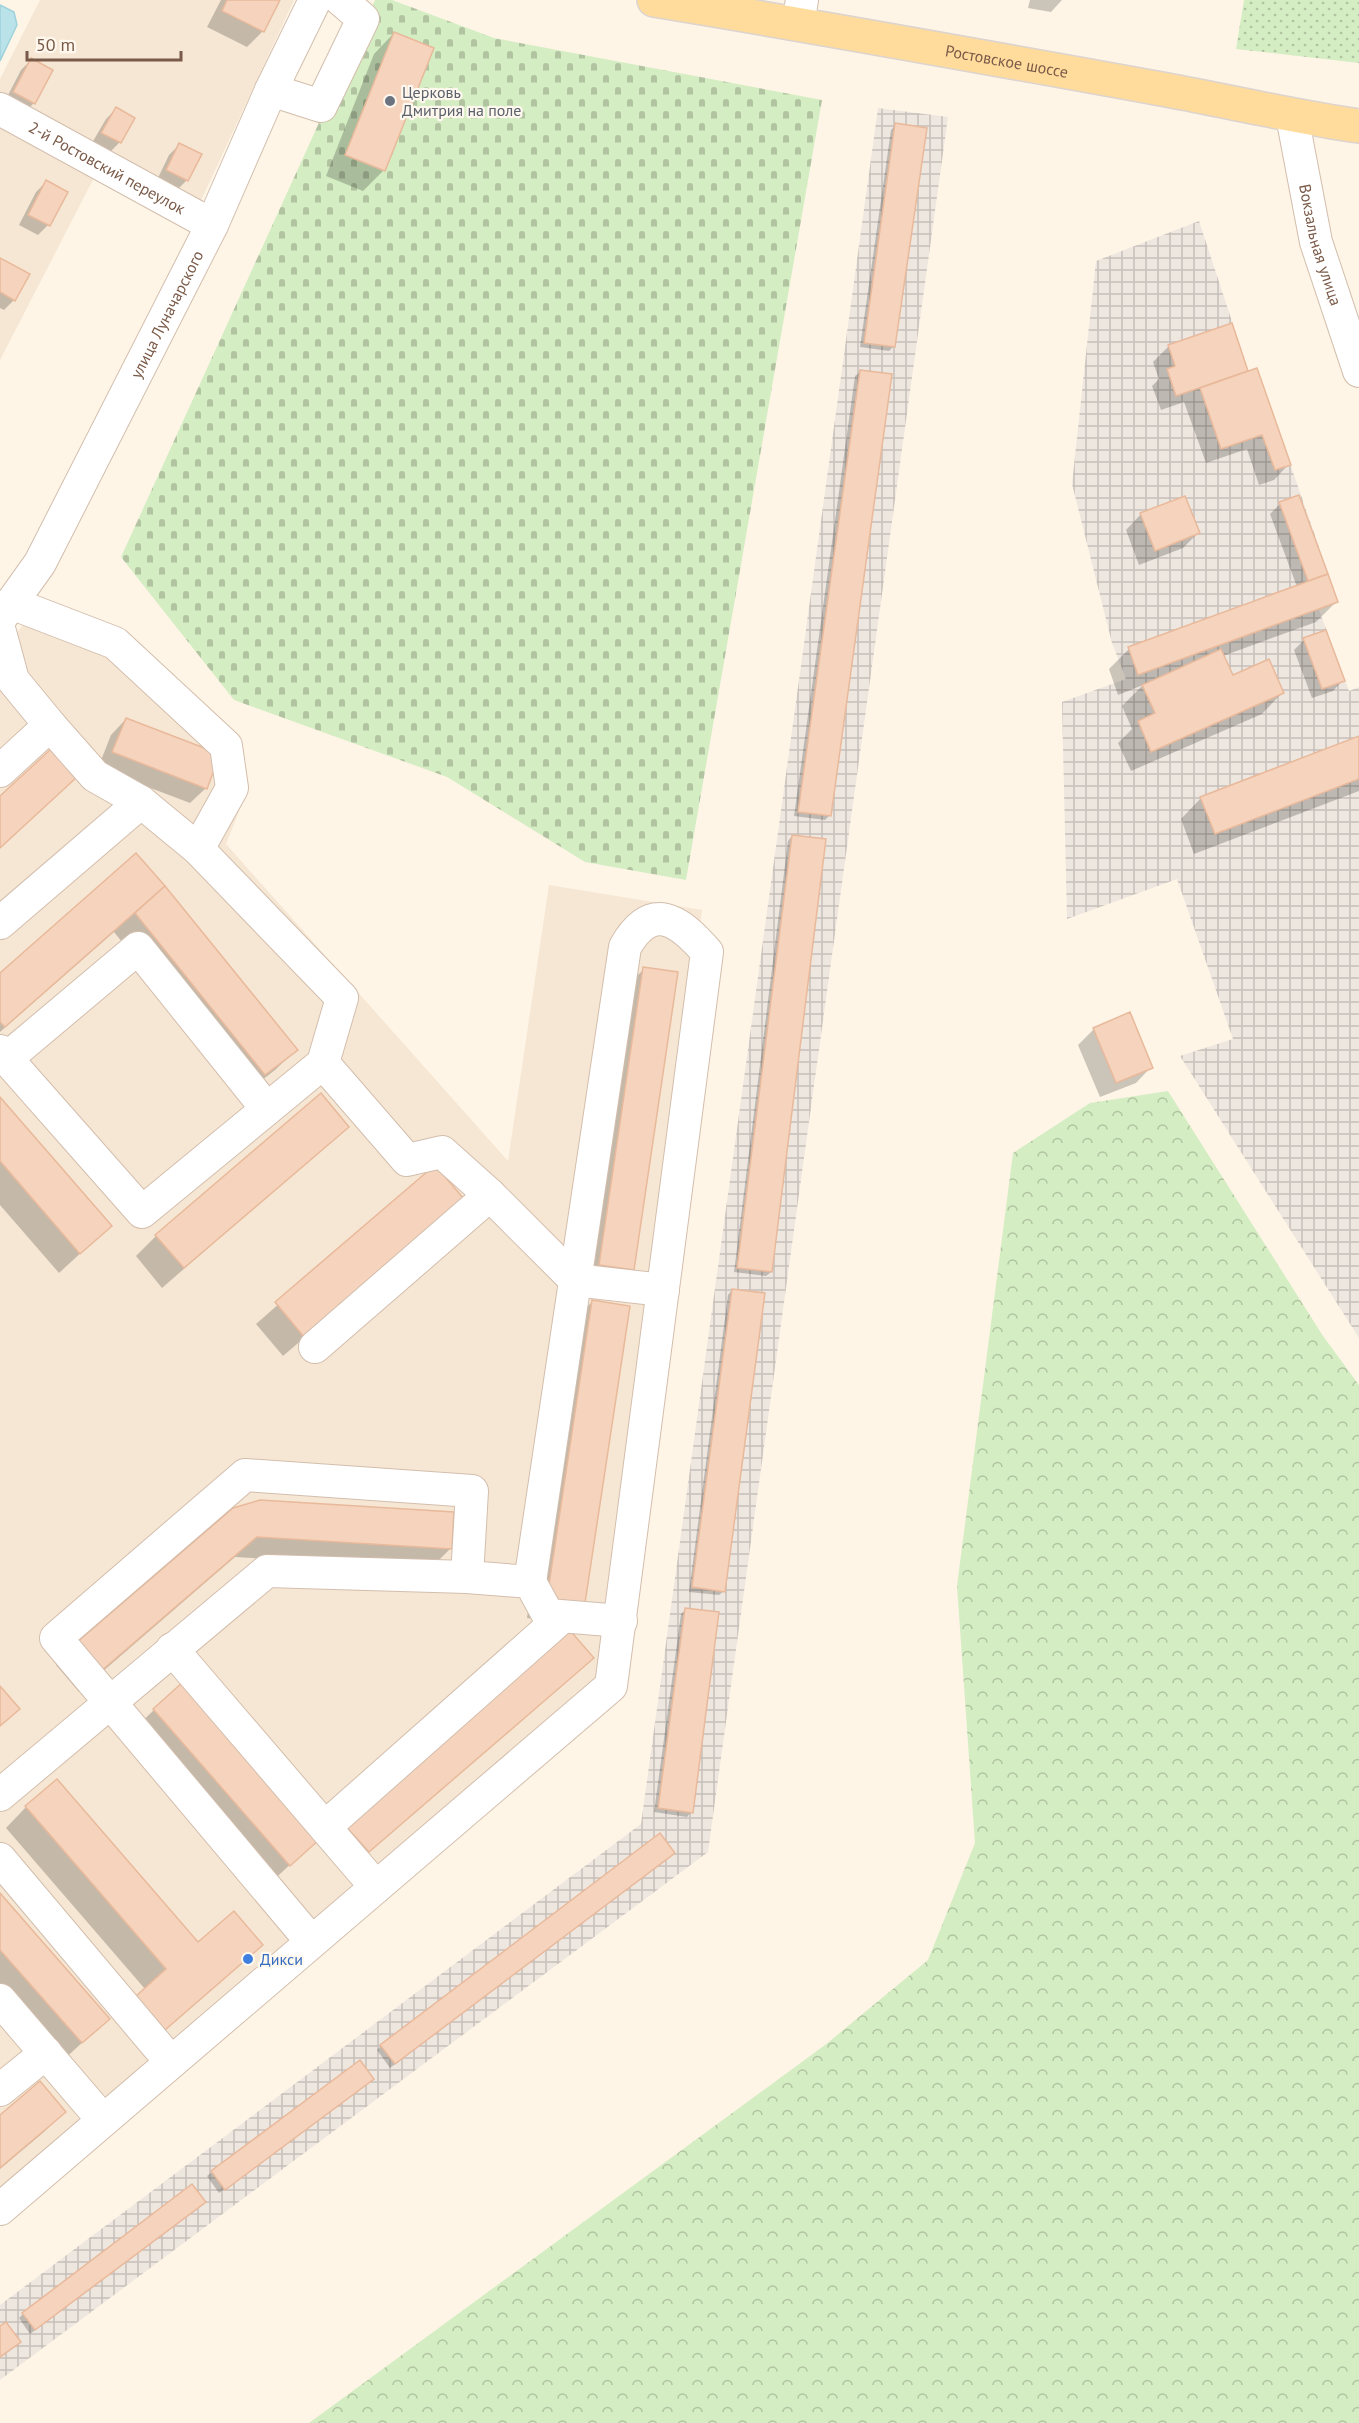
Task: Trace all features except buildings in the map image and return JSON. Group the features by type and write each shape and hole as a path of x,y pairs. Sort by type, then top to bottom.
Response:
{"main road":[{"name":"Ростовское шоссе","path":"654,0 800,12 1292,116 1359,126"}],"street":[{"name":"улица Луначарского","path":"5,611 40,563 212,225 271,90 315,0"},
{"path":"271,90 321,106 363,18 341,0"},
{"name":"2-й Ростовский переулок","path":"0,109 212,225"},
{"name":"Вокзальная улица","path":"1292,116 1316,242 1359,371"},
{"path":"5,611 115,643 226,746 232,788 198,849"},
{"path":"0,632 13,680 95,776 141,802 198,849 342,998 323,1063 142,1212 3,1055 138,948 267,1109"},
{"path":"0,771 50,726"},
{"path":"0,923 141,802"},
{"path":"0,2209 610,1686 621,1621 707,952 687,929 666,918 650,920 635,929 625,947 530,1582 548,1615 621,1621"},
{"path":"323,1063 407,1160 442,1152 490,1195 576,1280 663,1290"},
{"path":"315,1347 490,1195"},
{"path":"311,1941 56,1638 245,1475 472,1491 467,1577"},
{"path":"0,1795 267,1571 467,1577 530,1582"},
{"path":"325,1827 562,1617"},
{"path":"172,1649 376,1887"},
{"path":"0,1859 171,2062"},
{"path":"0,2000 104,2120"},
{"path":"0,2090 46,2053"}],"shaded area":[{"path":"40,0 294,0 198,207 0,102 0,79"},
{"path":"878,108 948,117 708,1852 0,2380 0,2305 641,1824"},
{"path":"0,117 98,170 0,360"},
{"path":"1199,221 1248,370 1257,368 1338,602 1319,610 1349,691 1359,687 1359,1338 1180,1056 1233,1039 1177,879 1067,919 1062,702 1126,679 1112,643 1072,484 1096,261"},
{"path":"40,605 233,737 249,786 226,844 508,1161 549,885 702,910 600,1680 0,2193 0,652"}],"green space":[{"path":"375,0 392,0 494,38 822,100 686,880 585,862 447,777 234,700 121,557"},
{"path":"1244,0 1359,0 1359,63 1236,49"},
{"path":"1168,1091 1323,1336 1359,1385 1359,2423 309,2423 825,2045 928,1960 975,1843 957,1586 1013,1153 1090,1103"}],"water":[{"path":"0,5 14,12 17,25 0,61"}],"place":[{"name":"Церковь Дмитрия на поле","path":"390,101"},
{"name":"Дикси","path":"248,1959"}]}
